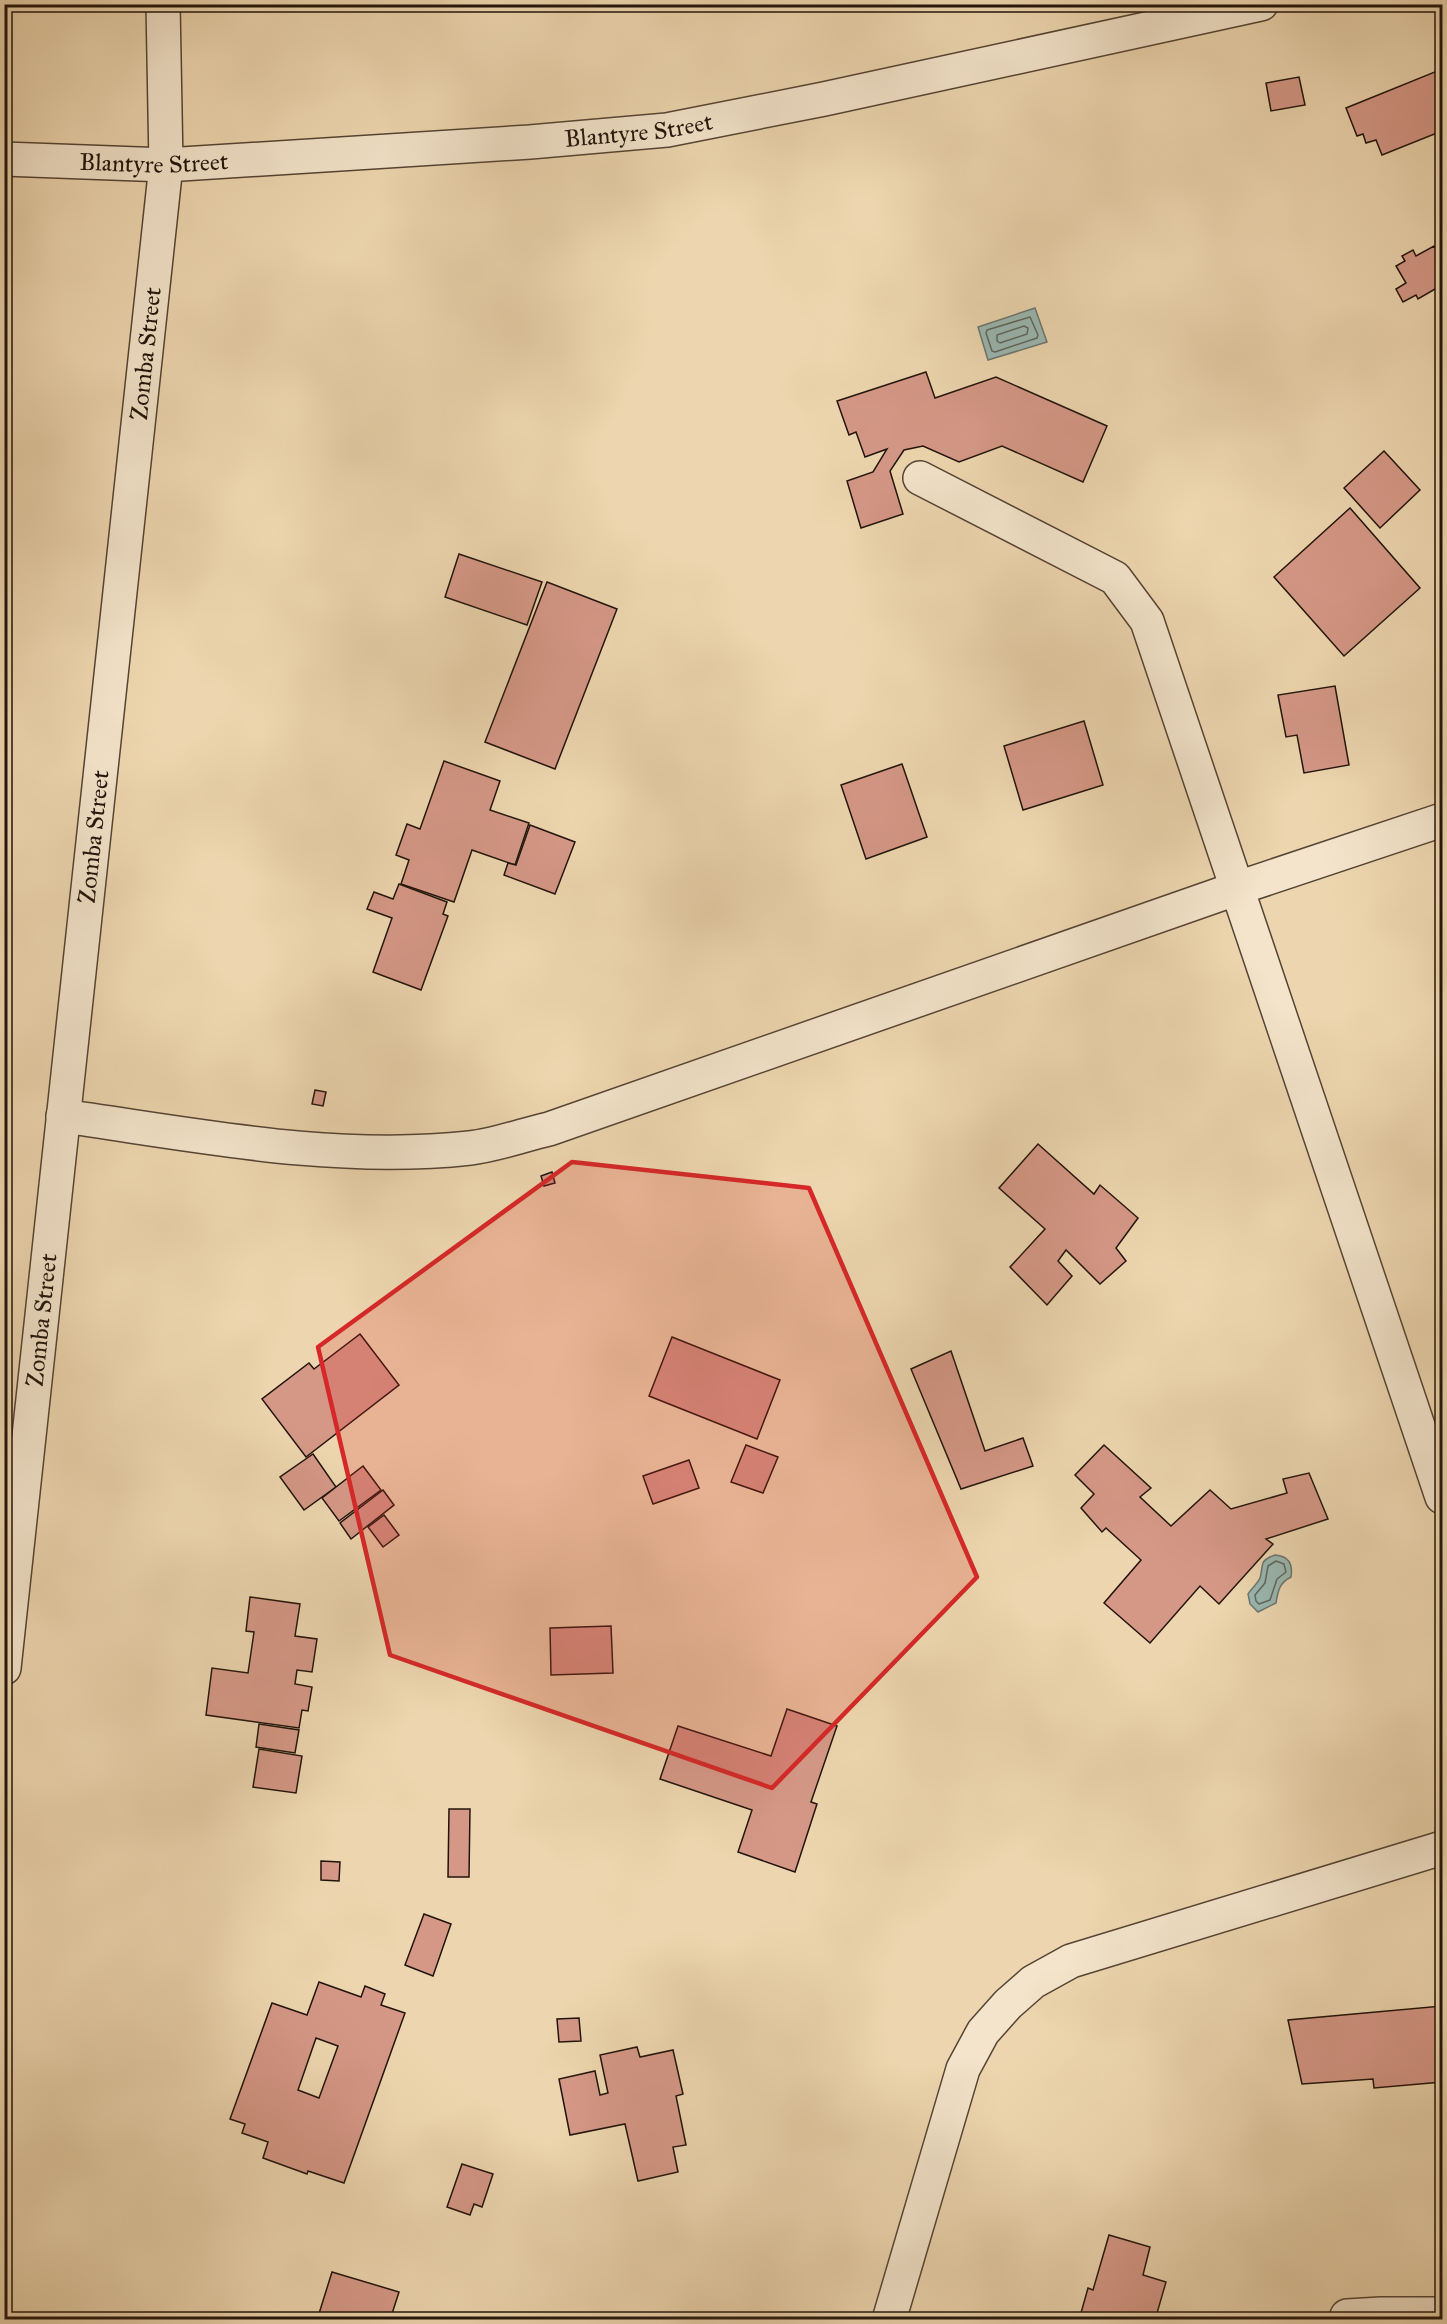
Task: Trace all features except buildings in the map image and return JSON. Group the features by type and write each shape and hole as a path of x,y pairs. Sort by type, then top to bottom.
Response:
{"street":[{"name":"Zomba Street","path":"4,1668 166,165 163,4"},
{"name":"Blantyre Street","path":"4,159 166,165 530,142 667,129 836,96 1262,4"},
{"path":"920,478 1115,578 1147,621 1443,1497"},
{"path":"63,1116 293,1149 389,1151 472,1148 549,1129 1238,888 1443,820"},
{"path":"889,2319 963,2069 982,2032 1033,1982 1071,1961 1443,1848"},
{"path":"1347,2316 1443,2314"}],"highlighted area":[{"path":"572,1162 809,1188 977,1577 772,1788 390,1655 318,1347"}],"water":[{"path":"1035,308 1047,342 988,360 978,327"},
{"path":"1275,1555 1287,1559 1291,1568 1291,1577 1278,1591 1276,1603 1258,1612 1250,1604 1248,1594 1260,1578 1264,1561"}]}
